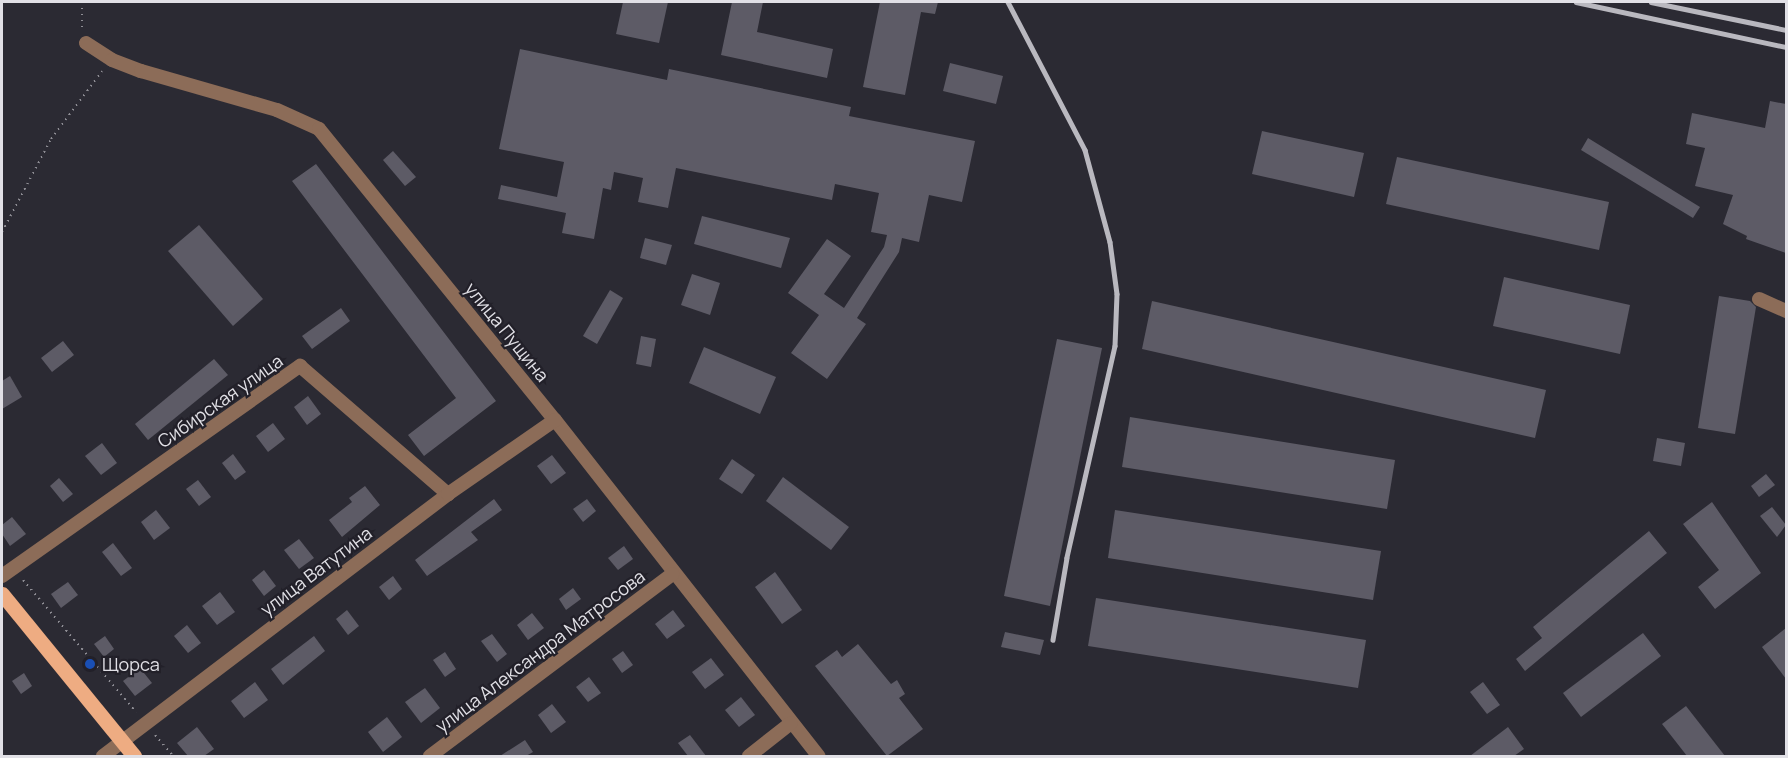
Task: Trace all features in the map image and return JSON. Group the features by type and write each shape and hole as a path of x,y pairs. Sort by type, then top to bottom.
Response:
{"main road":[{"path":"2,594 134,756"}],"street":[{"name":"улица Пущина","path":"86,44 112,60 277,110 319,129 555,420 672,574 818,756"},
{"path":"1759,299 1786,310"},
{"name":"Сибирская улица","path":"7,572 300,366 448,494"},
{"name":"улица Ватутина","path":"103,756 448,494 555,420"},
{"name":"улица Александра Матросова","path":"430,756 672,574"},
{"path":"749,756 791,723"}],"path":[{"path":"82,2 82,34 86,44"},
{"path":"2,232 51,139 112,60"},
{"path":"7,572 173,756"}],"building":[{"path":"623,2 668,2 659,43 616,34"},
{"path":"732,2 763,2 757,32 833,49 827,78 721,55"},
{"path":"880,2 938,2 935,14 921,12 905,95 863,87"},
{"path":"520,49 667,80 669,69 851,107 849,116 975,141 962,202 929,195 919,242 902,238 899,252 857,318 866,324 827,379 791,353 819,315 788,293 827,239 851,256 824,294 844,308 884,247 887,235 871,232 879,193 835,184 832,200 676,168 668,208 638,202 643,178 614,172 611,190 603,188 594,239 562,233 566,213 498,199 501,185 557,197 564,162 499,149"},
{"path":"950,63 1003,76 996,104 943,91"},
{"path":"1770,101 1786,104 1786,253 1746,239 1747,236 1723,224 1733,195 1695,186 1705,148 1686,144 1692,113 1765,128"},
{"path":"1262,131 1364,153 1354,197 1252,174"},
{"path":"1588,138 1700,207 1693,218 1581,150"},
{"path":"393,151 416,177 405,186 383,160"},
{"path":"1397,157 1609,202 1599,250 1386,204"},
{"path":"316,164 496,401 424,456 408,435 456,398 292,181"},
{"path":"702,216 790,238 781,268 694,244"},
{"path":"199,225 263,299 233,326 168,251"},
{"path":"645,238 672,245 666,265 640,258"},
{"path":"692,274 720,283 710,315 681,305"},
{"path":"1504,277 1630,305 1620,354 1493,326"},
{"path":"610,290 623,298 597,344 583,336"},
{"path":"1719,296 1750,301 1756,307 1735,434 1698,428"},
{"path":"1152,301 1546,390 1535,438 1142,349"},
{"path":"341,308 350,321 312,349 302,336"},
{"path":"641,336 656,339 651,367 636,364"},
{"path":"1057,339 1102,348 1050,606 1004,596"},
{"path":"63,341 74,355 52,372 41,358"},
{"path":"704,347 776,377 760,414 689,383"},
{"path":"214,359 228,375 148,440 135,424"},
{"path":"10,376 22,397 2,409 2,381"},
{"path":"308,396 321,414 307,425 294,407"},
{"path":"1130,417 1395,460 1387,509 1122,467"},
{"path":"273,423 285,439 268,452 256,436"},
{"path":"1657,438 1685,443 1681,466 1653,461"},
{"path":"102,443 117,463 101,475 85,456"},
{"path":"233,454 246,472 235,480 222,463"},
{"path":"552,455 566,473 551,484 537,466"},
{"path":"732,459 755,475 742,494 719,479"},
{"path":"1766,474 1775,485 1759,497 1751,486"},
{"path":"783,477 849,527 831,550 766,501"},
{"path":"59,478 73,494 63,502 50,486"},
{"path":"198,480 211,497 199,506 186,489"},
{"path":"365,486 380,505 342,537 329,520 352,502 349,498"},
{"path":"494,499 502,510 471,532 478,540 427,576 415,560"},
{"path":"587,499 596,511 583,522 573,509"},
{"path":"1712,502 1761,573 1715,609 1698,587 1719,570 1683,524"},
{"path":"1772,507 1786,525 1777,537 1760,516"},
{"path":"156,510 170,528 154,540 141,522"},
{"path":"1115,510 1381,551 1373,600 1108,558"},
{"path":"12,517 26,534 10,546 2,534 2,525"},
{"path":"1649,531 1667,553 1525,671 1516,659 1542,638 1533,627"},
{"path":"299,539 314,558 299,569 284,550"},
{"path":"113,543 132,568 121,576 102,552"},
{"path":"624,546 633,559 618,570 608,558"},
{"path":"264,570 276,586 264,596 252,580"},
{"path":"775,572 802,610 782,624 755,587"},
{"path":"393,576 402,589 389,600 379,587"},
{"path":"68,582 78,595 61,608 51,594"},
{"path":"573,588 581,599 566,610 559,599"},
{"path":"220,592 235,612 217,625 202,606"},
{"path":"1096,598 1366,640 1358,688 1088,646"},
{"path":"347,610 359,626 348,635 336,619"},
{"path":"673,610 685,626 667,639 655,624"},
{"path":"532,613 544,628 528,640 517,625"},
{"path":"187,625 201,643 188,653 174,636"},
{"path":"1786,628 1786,679 1762,647"},
{"path":"1005,632 1044,640 1040,655 1001,647"},
{"path":"1643,633 1661,656 1581,717 1563,693"},
{"path":"492,634 507,654 497,662 481,641"},
{"path":"105,636 114,649 104,657 94,644"},
{"path":"314,636 325,651 283,685 271,669"},
{"path":"858,644 891,684 897,680 905,694 899,698 923,729 887,756 815,666 837,650 842,657"},
{"path":"623,651 633,665 622,673 612,659"},
{"path":"445,652 456,669 445,677 433,660"},
{"path":"711,658 724,675 705,689 692,672"},
{"path":"140,668 152,683 135,696 123,681"},
{"path":"24,673 32,686 21,694 12,681"},
{"path":"589,677 601,693 588,702 576,687"},
{"path":"255,682 268,700 244,718 231,701"},
{"path":"1483,682 1500,705 1487,714 1470,692"},
{"path":"425,688 440,708 421,723 405,702"},
{"path":"741,697 755,715 739,727 725,710"},
{"path":"552,704 566,722 551,733 538,715"},
{"path":"1686,706 1725,756 1687,756 1662,724"},
{"path":"387,717 402,737 383,752 368,732"},
{"path":"197,727 214,749 204,756 188,756 177,743"},
{"path":"1508,727 1524,749 1514,756 1470,756"},
{"path":"690,735 706,756 688,756 678,743"},
{"path":"525,740 533,752 526,756 500,756"}],"railway":[{"path":"1008,2 1085,150 1110,242 1117,294 1115,346 1067,558 1053,640"},
{"path":"1576,2 1786,47"},
{"path":"1651,2 1786,30"}],"place":[{"name":"Щорса","path":"90,664"}]}
